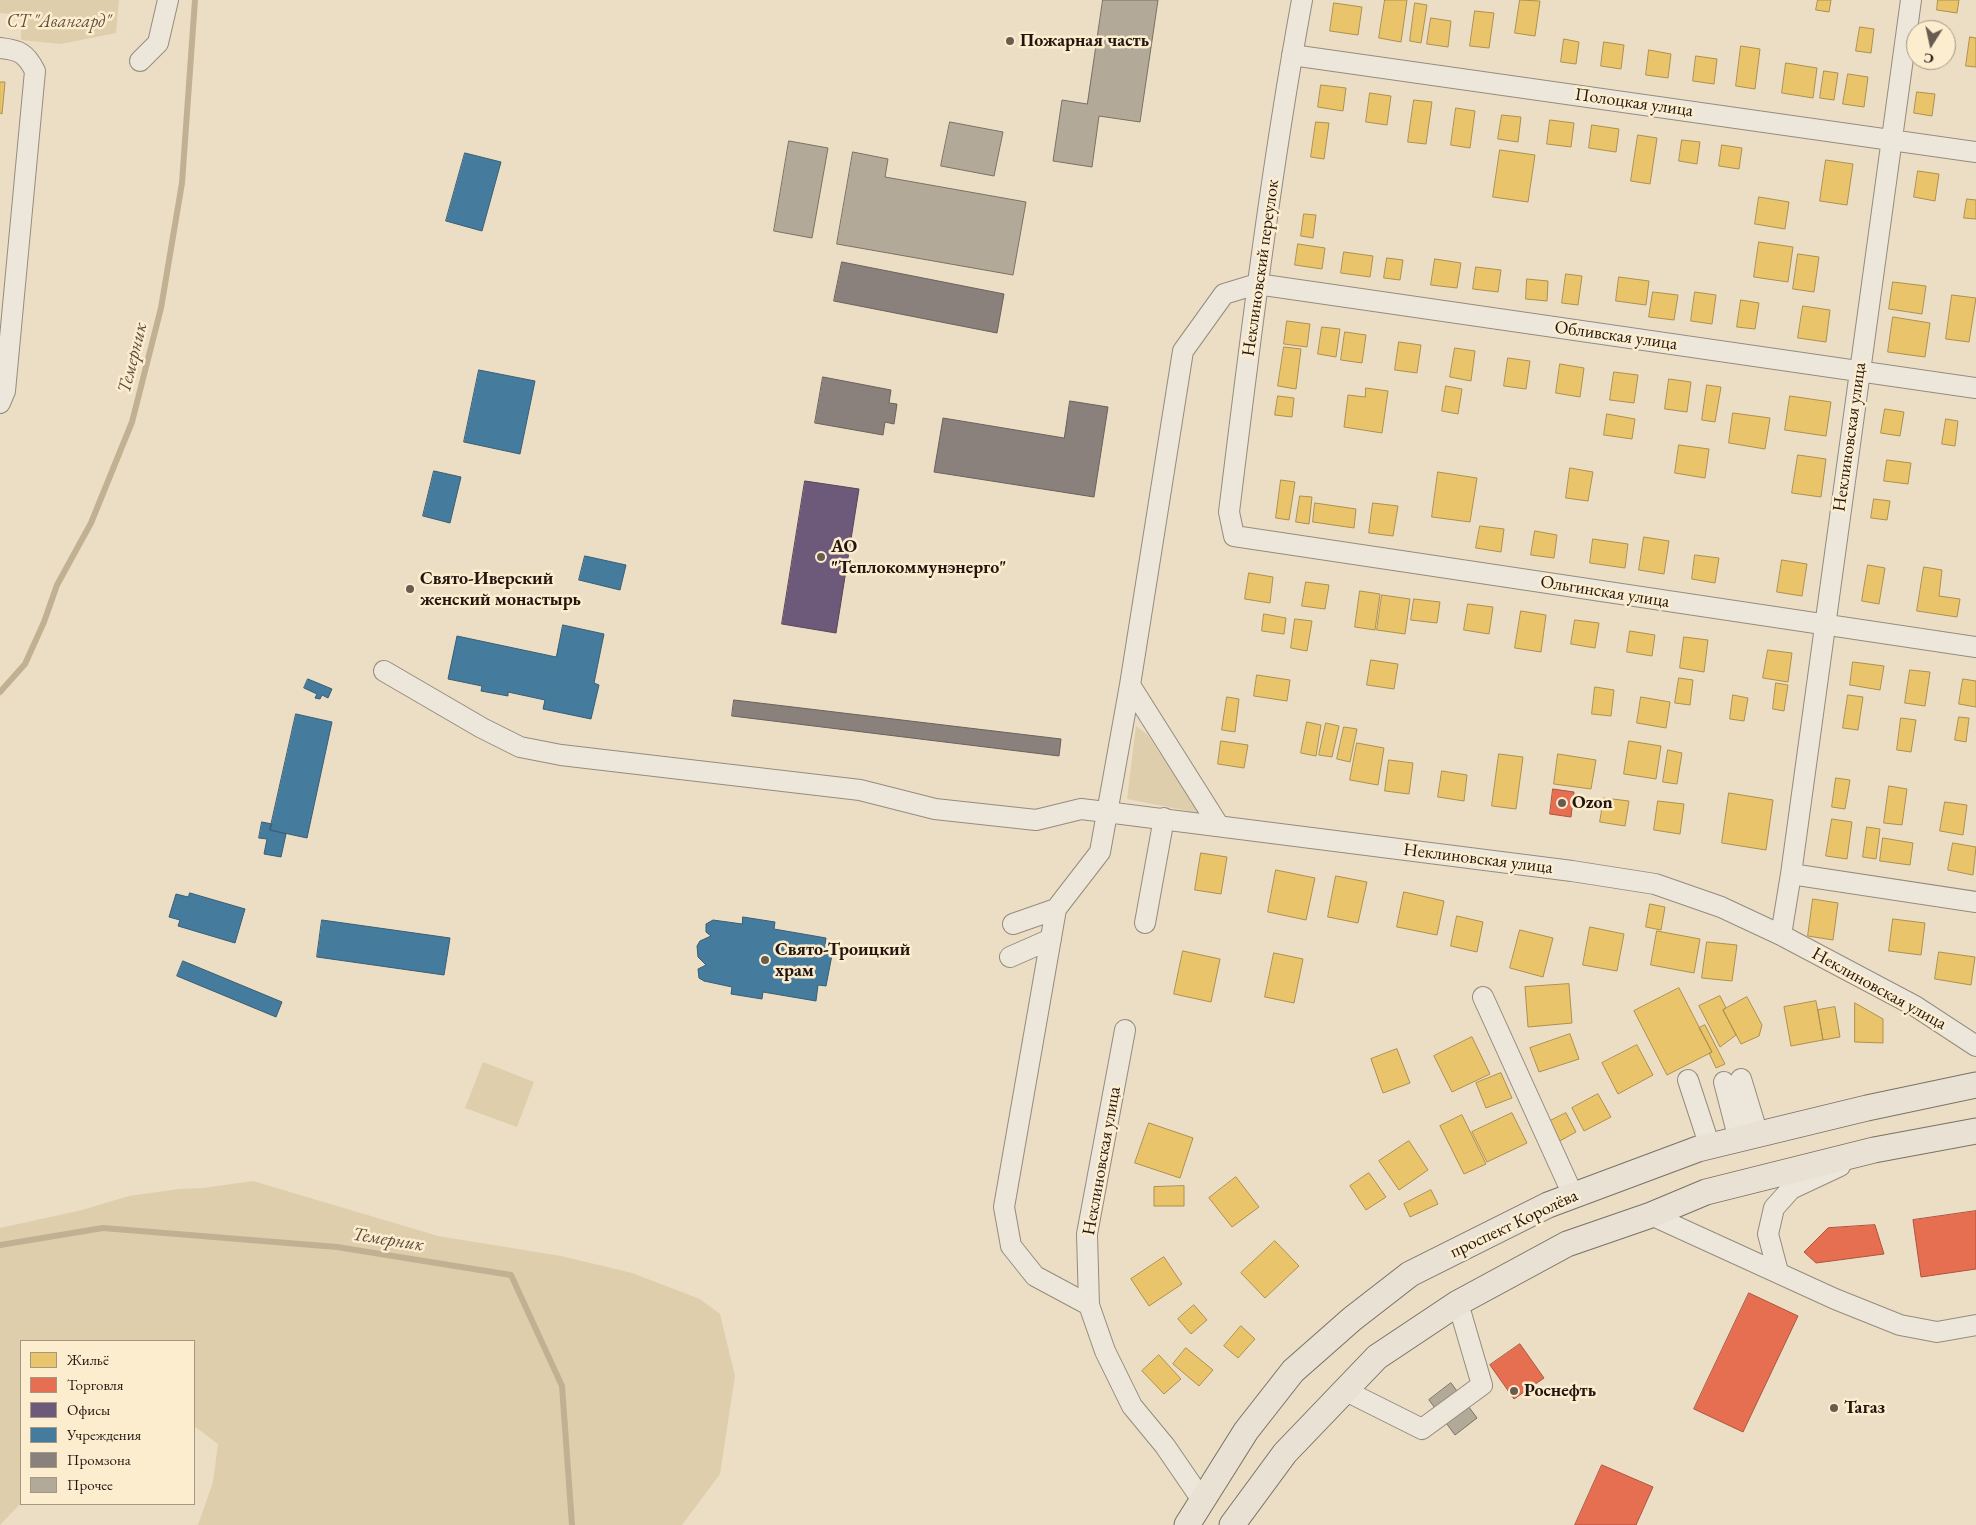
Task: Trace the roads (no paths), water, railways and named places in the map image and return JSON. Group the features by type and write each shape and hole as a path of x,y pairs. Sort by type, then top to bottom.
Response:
{"main road":[{"name":"проспект Королёва","path":"1187,1525 1246,1431 1293,1371 1352,1319 1410,1274 1548,1204 1698,1149 1867,1108 1976,1085"},
{"path":"1232,1525 1285,1453 1377,1357 1458,1303 1567,1244 1651,1215 1706,1192 1874,1150 1976,1131"}],"street":[{"path":"140,60 158,43 168,0"},
{"name":"Неклиновский переулок","path":"1234,536 1229,512 1257,284 1302,0"},
{"name":"Неклиновская улица","path":"1782,935 1911,0"},
{"path":"0,48 21,52 29,59 35,71 5,391 0,404"},
{"name":"Полоцкая улица","path":"1292,55 1976,152"},
{"path":"1089,1305 1035,1276 1011,1246 1004,1207 1056,909 1100,852 1130,685 1183,351 1224,294 1257,284"},
{"name":"Обливская улица","path":"1257,284 1976,388"},
{"name":"Ольгинская улица","path":"1234,536 1976,648"},
{"name":"Неклиновская улица","path":"384,670 482,728 520,747 561,755 860,790 934,809 1036,820 1081,810 1164,818 1572,871 1655,884 1721,907 1782,935 1915,1006 1976,1046"},
{"path":"1130,685 1219,826"},
{"path":"1145,923 1164,818"},
{"path":"1791,874 1976,902"},
{"path":"1013,924 1056,909"},
{"path":"1010,958 1051,939"},
{"path":"1484,997 1573,1196"},
{"name":"Неклиновская улица","path":"1125,1030 1087,1234 1089,1305 1105,1351 1132,1406 1165,1446 1202,1500"},
{"path":"1688,1080 1710,1147"},
{"path":"1732,1080 1749,1137"},
{"path":"1778,1272 1768,1234 1774,1208 1791,1189 1874,1150"},
{"path":"1651,1215 1900,1325 1936,1332 1976,1325"},
{"path":"1344,1390 1422,1429 1482,1385 1458,1303"}],"waterway":[{"name":"Темерник","path":"0,692 25,664 44,622 57,585 91,523 132,422 161,308 182,183 195,0"},
{"name":"Темерник","path":"0,1245 103,1228 337,1247 511,1275 562,1386 572,1525"}],"place":[{"name":"Пожарная часть","path":"1010,41"},
{"name":"АО \"Теплокоммунэнерго\"","path":"821,557"},
{"name":"Свято-Иверский женский монастырь","path":"410,589"},
{"name":"Ozon","path":"1562,803"},
{"name":"Свято-Троицкий храм","path":"765,960"},
{"name":"Роснефть","path":"1514,1391"},
{"name":"Тагаз","path":"1834,1408"}],"park label":[{"name":"СТ \"Авангард\"","path":"59,22"}]}
